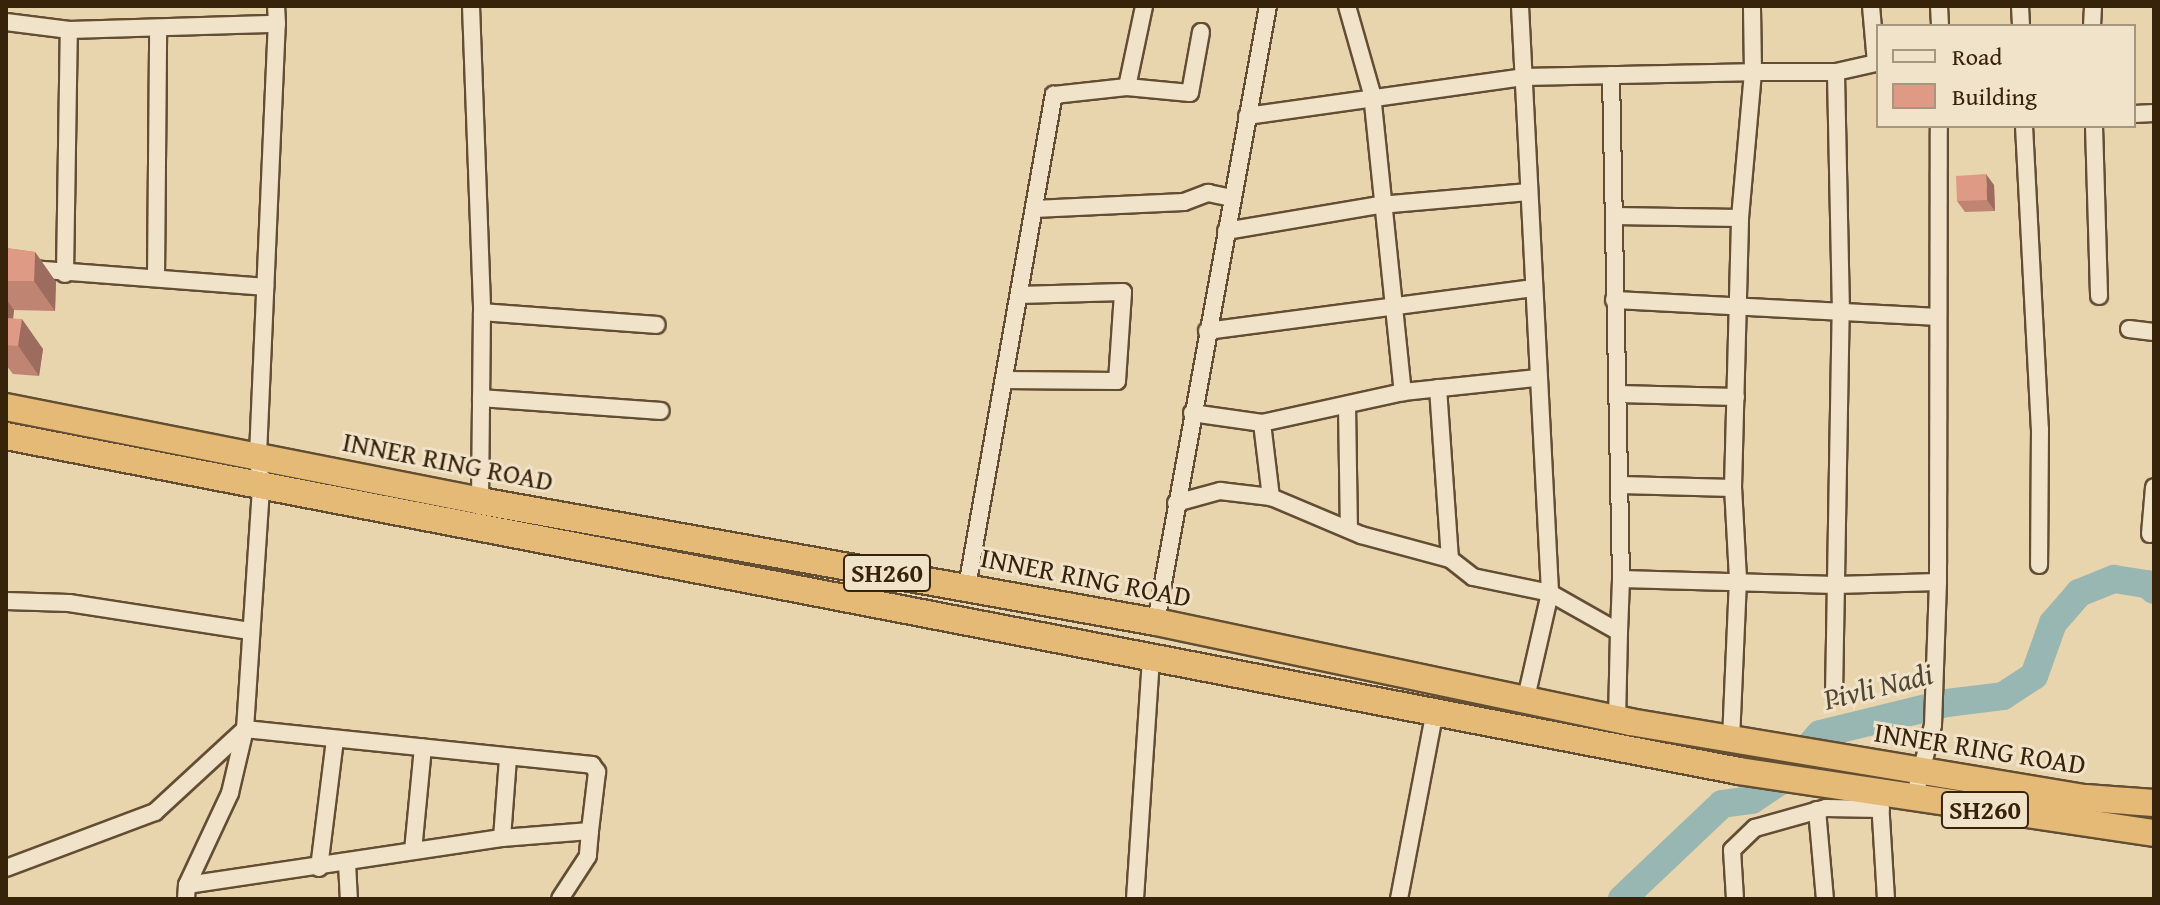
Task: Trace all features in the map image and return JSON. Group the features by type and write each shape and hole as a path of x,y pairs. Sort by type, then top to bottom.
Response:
{"highway":[{"name":"INNER RING ROAD","path":"6,407 480,501 1156,622 1617,720 2086,798 2154,803"},
{"name":"SH260","path":"6,436 1739,771 1817,797 1880,802 1914,799 2154,833"}],"street":[{"path":"186,892 230,793 245,729 261,486 258,455 276,6"},
{"path":"471,6 482,312 480,501"},
{"path":"1127,87 1144,6"},
{"path":"1156,622 1268,6"},
{"path":"1347,6 1372,94 1380,205 1403,392"},
{"path":"1520,6 1550,593 1525,702"},
{"path":"1731,740 1738,579 1733,488 1740,218 1753,72 1752,6"},
{"path":"1247,116 1372,94 1523,77 1836,72 1876,63 1871,6"},
{"path":"6,22 69,30 158,30 277,24"},
{"path":"65,274 69,30"},
{"path":"156,277 158,30"},
{"path":"967,587 1054,95 1127,87 1190,93 1201,32"},
{"path":"1834,695 1841,313 1836,72"},
{"path":"1611,75 1621,579 1617,720"},
{"path":"1914,799 1933,725 1938,582 1936,317 1939,128"},
{"path":"2024,128 2040,429 2039,565"},
{"path":"2094,128 2099,296"},
{"path":"1226,231 1380,205 1528,192"},
{"path":"1034,209 1184,202 1208,193 1232,198"},
{"path":"1614,216 1740,218"},
{"path":"6,267 65,274 156,277 265,287"},
{"path":"1207,331 1391,304 1533,288"},
{"path":"1004,380 1117,381 1123,292 1019,295"},
{"path":"1614,300 1936,317"},
{"path":"482,312 657,325"},
{"path":"2129,329 2154,332"},
{"path":"1192,413 1262,423 1403,392 1537,378"},
{"path":"1438,388 1450,559"},
{"path":"1618,394 1736,397"},
{"path":"481,398 661,411"},
{"path":"1347,405 1349,529"},
{"path":"1262,423 1271,497"},
{"path":"1620,485 1733,488"},
{"path":"2150,534 2154,487"},
{"path":"1176,503 1220,491 1271,497 1349,529 1450,559 1473,577 1550,593 1619,632"},
{"path":"1621,579 1738,579 1836,585 1938,582"},
{"path":"6,601 69,603 250,631"},
{"path":"1135,899 1151,658"},
{"path":"1399,899 1435,711"},
{"path":"6,868 155,812 245,729 592,765 597,772 588,856 560,899"},
{"path":"319,868 335,739"},
{"path":"413,851 423,747"},
{"path":"502,838 508,758"},
{"path":"1735,899 1732,850 1755,828 1817,797 1825,899"},
{"path":"1880,802 1886,899"},
{"path":"186,892 413,851 502,838 590,831"},
{"path":"347,863 349,899"}],"building":[{"path":"1986,174 1987,200 1957,201 1956,176"},
{"path":"6,248 35,252 34,281 6,281"},
{"path":"6,318 22,319 18,346 6,345"}],"waterway":[{"name":"Pivli Nadi","path":"1622,899 1722,804 1752,800 1777,783 1820,734 1947,703 2003,696 2034,676 2053,623 2079,593 2114,579 2147,584 2154,590"}]}
